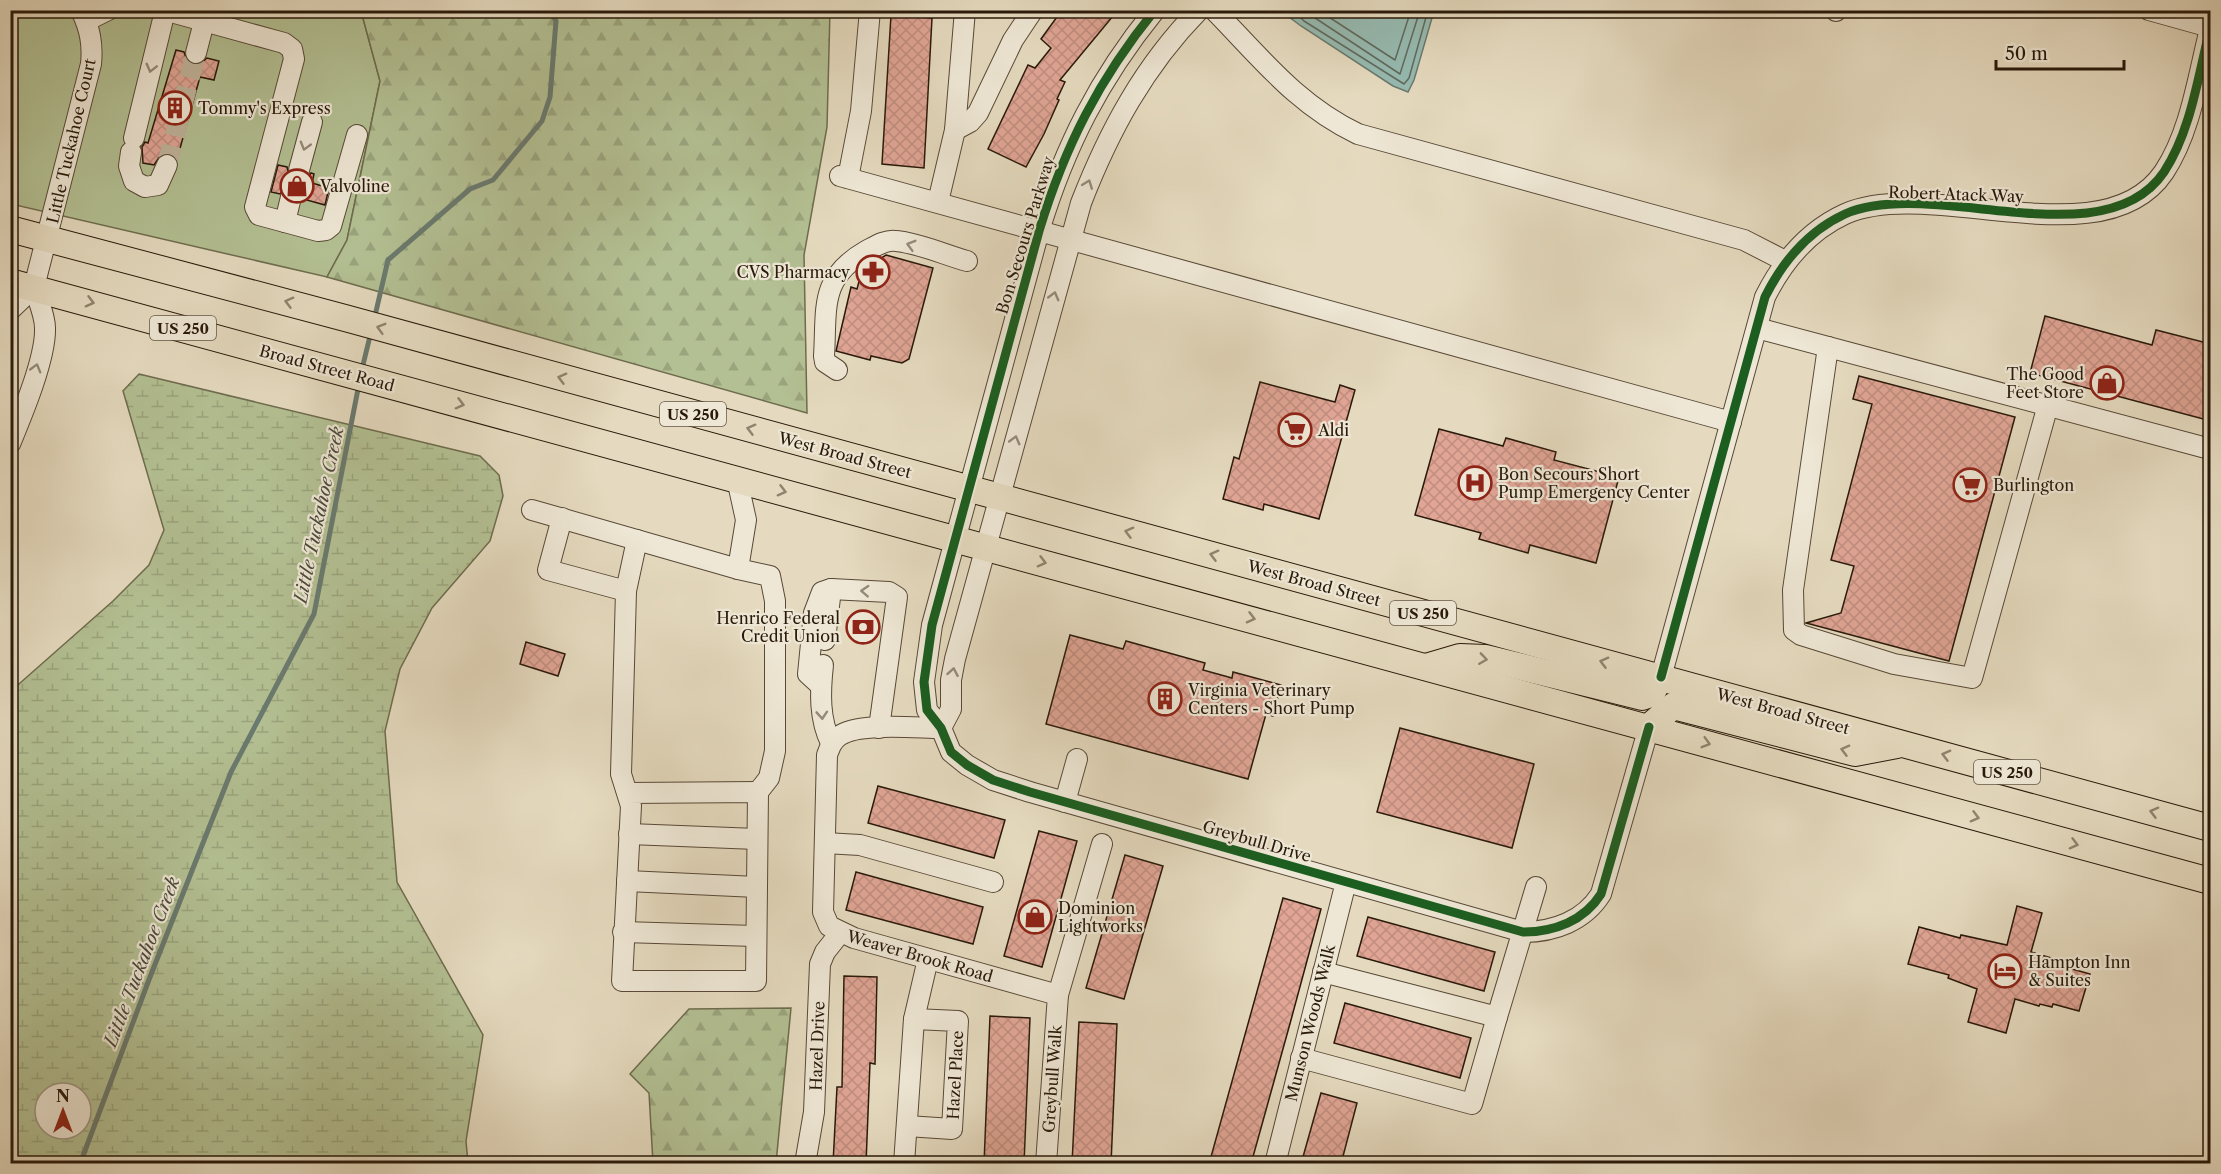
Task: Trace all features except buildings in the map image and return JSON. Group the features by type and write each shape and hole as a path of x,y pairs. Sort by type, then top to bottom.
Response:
{"main road":[{"name":"US 250","path":"10,229 48,238"},
{"name":"West Broad Street","path":"48,238 2211,828"},
{"name":"Broad Street Road","path":"22,285 737,479"},
{"name":"US 250","path":"737,479 2211,881"},
{"path":"1426,667 1460,657 1486,658 1642,697 1652,694 1661,678"},
{"path":"1649,727 1673,706 1855,753 1903,744"}],"street":[{"path":"83,16 108,10"},
{"path":"870,10 861,111 844,177 1731,422"},
{"path":"938,202 955,130 965,10"},
{"path":"955,130 970,122 978,113 1013,40 1034,10"},
{"name":"Bon Secours Parkway","path":"955,538 1050,193 1079,124 1112,68 1155,10"},
{"path":"879,728 897,597 889,592 831,589 822,592 818,598 812,628 808,674 822,675 823,728 831,744 841,734 857,729 941,728 951,709 951,680 955,659 1069,240 1099,156 1120,114 1150,69 1199,10"},
{"path":"1214,10 1294,93 1335,123 1358,134 1744,240 1785,261"},
{"path":"2149,10 2211,28"},
{"path":"167,165 158,185 145,187 134,181 129,166 165,11 284,43 292,49 294,59 255,207 259,215 318,231 332,226 357,135"},
{"name":"Little Tuckahoe Court","path":"22,285 48,238 92,64 93,45 83,16"},
{"path":"196,53 204,22"},
{"name":"Robert Atack Way","path":"1661,678 1765,297 1785,261 1826,224 1848,213 1878,206 1910,205 2071,214 2115,207 2132,199 2163,173 2177,146 2211,28"},
{"path":"299,170 312,122"},
{"path":"285,222 291,198"},
{"path":"837,370 825,362 824,356 829,293 837,273 848,263 876,246 895,240 967,261"},
{"path":"10,310 22,285"},
{"path":"10,444 26,404 45,339 45,325 22,285"},
{"path":"1757,327 2211,449"},
{"path":"1828,347 1793,590 1794,630 1828,645 1894,664 1971,678 2048,405"},
{"path":"737,479 746,520 738,569"},
{"path":"532,510 562,518 638,540 738,569 770,576 775,601 776,751 769,778 758,792 756,981 622,981 631,806 621,774 626,591 638,540"},
{"path":"562,518 548,570 626,591"},
{"name":"Greybull Drive","path":"955,538 926,654 927,711 941,728 951,752 967,765 993,780 1065,802 1523,932 1542,932 1558,928 1593,906 1601,894 1649,727"},
{"path":"825,640 831,589"},
{"name":"Weaver Brook Road","path":"831,744 828,755 823,912 829,926 840,933 1058,995"},
{"path":"1065,802 1077,759"},
{"path":"627,793 758,792"},
{"path":"629,834 757,839"},
{"path":"825,843 860,845 993,882"},
{"name":"Greybull Walk","path":"1046,1164 1058,995 1102,844"},
{"path":"627,881 757,887"},
{"name":"Munson Woods Walk","path":"1275,1164 1346,882"},
{"path":"1301,1058 1472,1104 1536,887"},
{"path":"623,932 755,936"},
{"name":"Hazel Drive","path":"805,1164 814,1112 820,964 825,952 840,933"},
{"path":"904,1164 914,1019 928,959"},
{"path":"1323,972 1497,1017"},
{"name":"Hazel Place","path":"907,1126 952,1129 958,1022 914,1019"}],"green space":[{"path":"11,11 361,11 380,81 347,240 327,277 11,204"},
{"path":"361,11 830,11 827,127 804,255 807,413 327,277 347,240 380,81"},
{"path":"139,374 480,456 499,475 503,496 490,541 432,608 400,669 385,731 397,882 483,1035 466,1141 468,1163 11,1163 11,691 113,601 149,565 164,530 123,391"},
{"path":"791,1008 776,1163 653,1163 649,1093 630,1074 689,1009"}],"water":[{"path":"1286,11 1434,11 1414,80 1408,92 1393,86 1301,26 1289,17"}],"waterway":[{"name":"Little Tuckahoe Creek","path":"374,320 388,260 470,189 493,180 542,121 550,97 556,21 550,10"},
{"name":"Little Tuckahoe Creek","path":"362,369 371,332"},
{"name":"Little Tuckahoe Creek","path":"80,1164 150,977 231,772 314,614 359,384"}],"tunnel":[{"path":"167,165 196,53"},
{"path":"291,197 299,170"}],"cycle path":[{"path":"1155,10 1117,62 1086,114 1060,170 1039,231 932,625 924,682 927,710 941,728 951,752 967,765 993,780 1030,792 1523,932 1546,930 1567,923 1586,911 1601,894 1649,727"},
{"path":"1661,677 1765,297 1788,259 1808,238 1832,221 1845,214 1881,205 1923,204 2059,214 2101,211 2137,198 2164,172 2181,139 2193,103 2210,29"}],"place":[{"name":"Tommy's Express","path":"175,108"},
{"name":"Valvoline","path":"297,186"},
{"name":"CVS Pharmacy","path":"873,272"},
{"name":"The Good Feet Store","path":"2107,383"},
{"name":"Aldi","path":"1295,430"},
{"name":"Bon Secours Short Pump Emergency Center","path":"1475,483"},
{"name":"Burlington","path":"1970,485"},
{"name":"Henrico Federal Credit Union","path":"863,627"},
{"name":"Virginia Veterinary Centers - Short Pump","path":"1165,699"},
{"name":"Dominion Lightworks","path":"1035,917"},
{"name":"Hampton Inn & Suites","path":"2005,971"}]}
